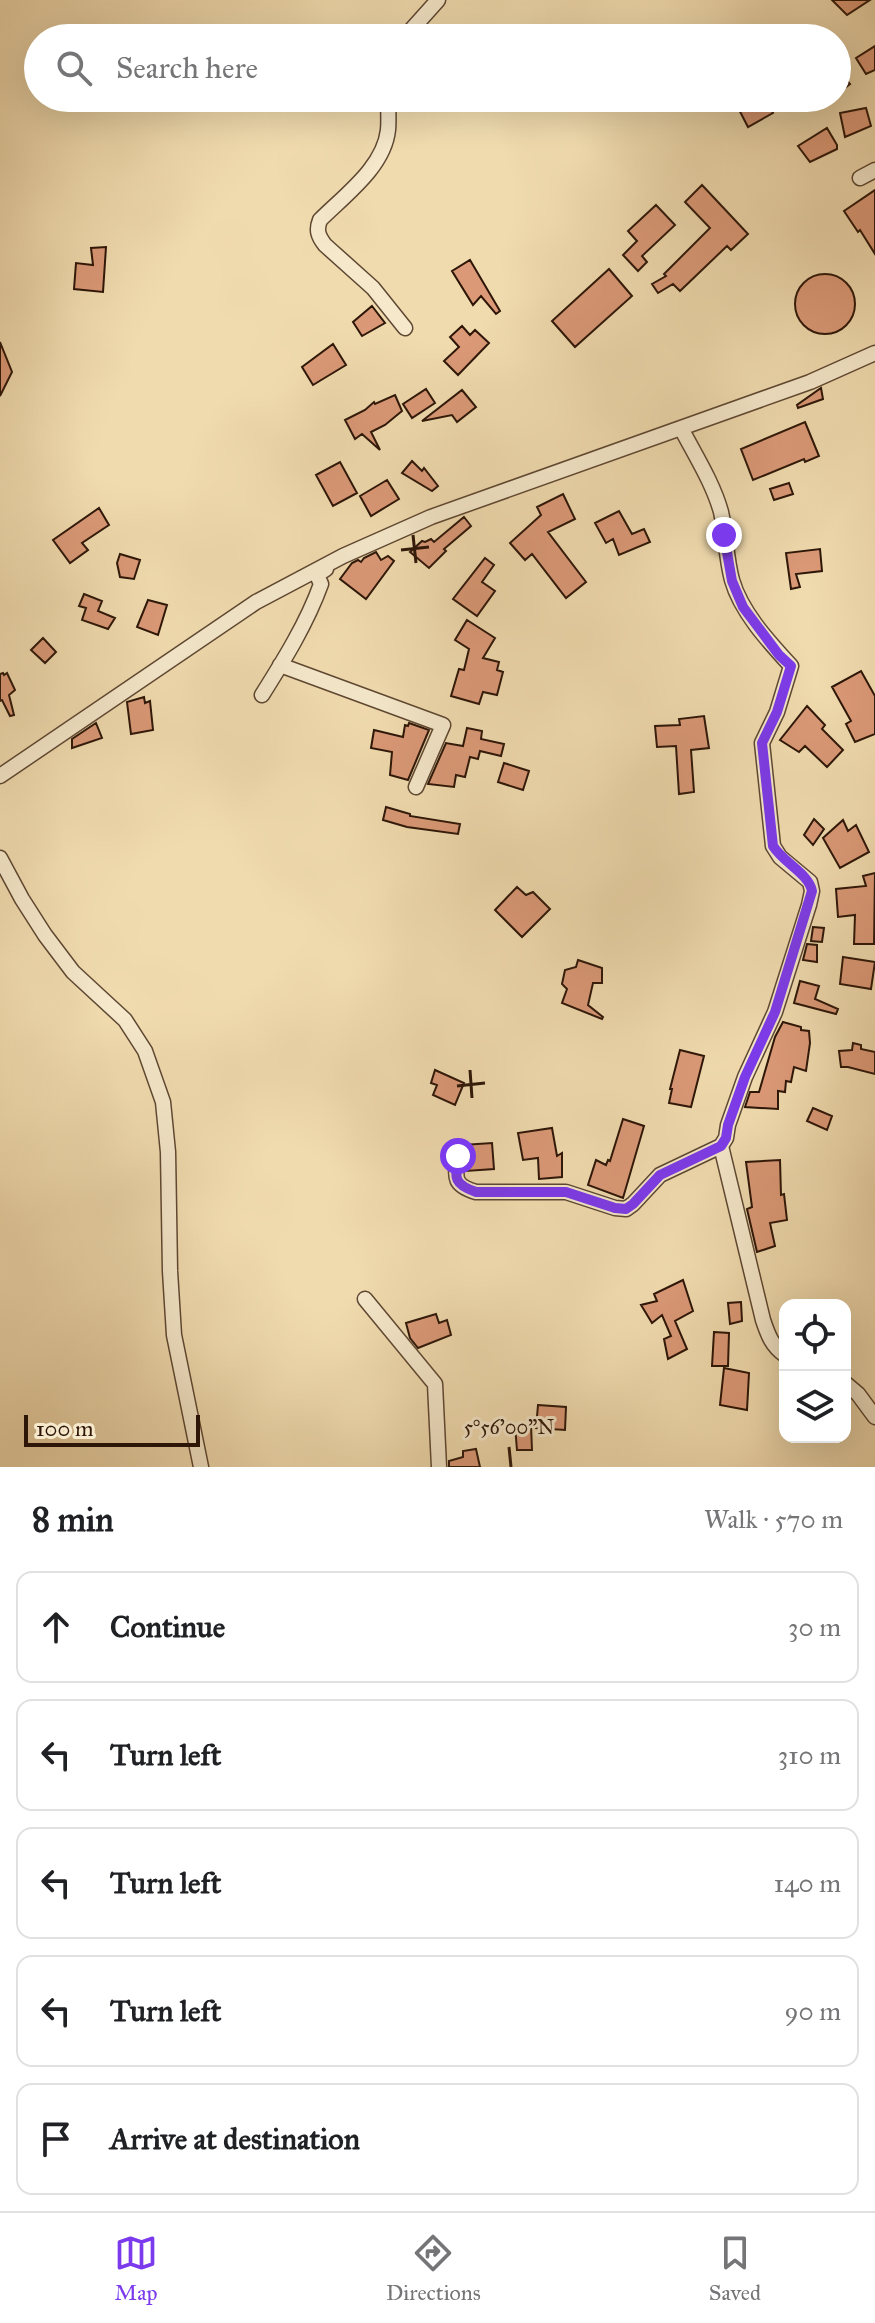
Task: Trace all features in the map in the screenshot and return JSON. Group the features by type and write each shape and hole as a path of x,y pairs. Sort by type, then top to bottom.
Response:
{"street":[{"path":"417,24 438,0"},
{"path":"388,112 384,147 370,169 320,220 317,227 325,245 373,288 405,328"},
{"path":"860,178 875,170"},
{"path":"0,776 256,602 343,556 431,517 810,382 875,353"},
{"path":"458,1156 455,1175 465,1189 476,1192 566,1192 626,1209 660,1175 721,1146 745,1077 775,1012 812,891 810,882 780,857 773,846 762,743 777,712 791,666 743,607 732,581 721,513 681,428"},
{"path":"262,695 314,602 321,584 317,575 343,556"},
{"path":"280,665 443,725 416,787"},
{"path":"0,858 29,911 73,972 125,1020 145,1051 163,1102 168,1152 174,1335 201,1467"},
{"path":"721,1146 763,1320 779,1350"},
{"path":"365,1299 435,1384 439,1467"},
{"path":"851,1388 875,1417"}],"building":[{"path":"832,0 870,0 847,15"},
{"path":"875,46 875,70 866,74 856,58"},
{"path":"866,108 871,126 845,137 840,113"},
{"path":"740,112 773,113 748,127"},
{"path":"827,128 837,149 810,162 798,146"},
{"path":"702,185 748,234 731,250 727,246 680,291 673,284 658,293 652,284 666,276 664,274 710,228 685,202"},
{"path":"875,190 875,254 844,211"},
{"path":"656,205 675,225 642,256 647,262 638,271 623,255 637,241 628,231"},
{"path":"106,247 103,292 74,289 76,263 93,265 91,248"},
{"path":"470,260 500,311 496,314 481,296 473,305 452,271"},
{"path":"609,269 632,296 575,347 552,321"},
{"path":"825,274 847,282 855,304 847,326 825,334 803,326 795,304 803,282"},
{"path":"372,306 385,323 362,336 353,322"},
{"path":"462,326 470,335 475,330 489,343 458,375 444,361 459,347 450,337"},
{"path":"0,342 12,372 0,396"},
{"path":"333,344 346,365 313,385 302,367"},
{"path":"821,388 823,399 798,408 797,405"},
{"path":"426,389 435,403 412,418 403,404"},
{"path":"462,390 476,407 457,422 452,415 422,421"},
{"path":"395,395 402,411 371,432 380,450 362,434 355,439 345,420 374,402"},
{"path":"805,422 819,456 753,480 741,449"},
{"path":"412,461 422,471 424,468 438,486 432,491 402,473"},
{"path":"340,462 357,493 333,506 316,475"},
{"path":"387,480 399,499 371,516 360,496"},
{"path":"789,483 793,494 774,500 770,489"},
{"path":"563,494 575,519 548,532 586,582 566,598 532,554 525,560 510,543 541,515 537,507"},
{"path":"99,508 109,525 82,543 88,550 70,563 53,540"},
{"path":"619,511 632,534 644,529 650,542 619,555 613,539 606,543 595,523"},
{"path":"464,517 471,526 444,549 446,551 429,568 410,552 422,541 431,539 434,542"},
{"path":"820,549 822,571 796,574 800,587 791,589 786,553"},
{"path":"376,552 381,560 388,556 394,561 366,599 340,579 352,563 361,562"},
{"path":"120,554 140,560 134,579 120,577 117,563"},
{"path":"485,558 494,565 482,582 495,591 477,616 453,599"},
{"path":"84,594 102,601 98,611 115,618 108,629 82,620 86,608 79,606"},
{"path":"148,600 167,605 158,635 137,627"},
{"path":"467,620 495,638 483,658 499,662 497,670 503,672 497,695 483,692 479,704 451,696 459,669 464,670 469,649 455,640"},
{"path":"43,638 56,652 45,663 31,650"},
{"path":"861,671 875,696 875,734 855,742 846,724 851,721 832,687"},
{"path":"7,673 15,690 9,695 14,715 10,716 0,701 0,674"},
{"path":"144,697 145,703 150,701 153,730 131,734 127,702"},
{"path":"807,706 825,725 822,729 843,750 827,767 805,746 799,752 780,740"},
{"path":"704,716 709,748 691,750 694,792 679,794 676,746 657,747 655,726 680,725 679,719"},
{"path":"96,723 102,738 72,748 72,739"},
{"path":"409,723 429,730 408,780 390,775 392,752 371,748 374,730 403,737 405,725"},
{"path":"467,728 482,731 481,739 504,744 501,756 480,751 478,759 470,757 465,777 456,775 454,787 428,784 446,743 463,746"},
{"path":"504,763 529,771 523,790 498,782"},
{"path":"386,807 410,816 460,824 458,834 407,827 383,820"},
{"path":"814,819 824,829 813,845 804,835"},
{"path":"843,820 848,831 856,825 869,852 840,868 823,838"},
{"path":"875,873 874,944 854,944 855,915 838,917 836,889 866,886 863,876"},
{"path":"517,887 526,895 533,892 550,909 522,937 495,910"},
{"path":"813,927 824,928 822,942 811,941"},
{"path":"807,944 817,945 817,962 803,960"},
{"path":"843,957 875,962 871,989 840,984"},
{"path":"578,960 602,968 602,983 593,983 588,1005 602,1019 562,1003 567,989 562,984 565,970 576,967"},
{"path":"800,981 819,986 815,999 838,1009 836,1014 794,1003"},
{"path":"783,1022 809,1031 806,1071 794,1067 791,1082 786,1081 785,1092 778,1091 778,1109 745,1107 750,1092 759,1092 775,1037"},
{"path":"853,1043 861,1045 861,1049 875,1052 875,1074 841,1067 839,1051 852,1050"},
{"path":"680,1050 704,1056 691,1107 669,1103"},
{"path":"435,1070 464,1083 455,1105 433,1095 437,1085 431,1083"},
{"path":"813,1108 832,1116 827,1130 807,1121"},
{"path":"623,1119 644,1126 623,1198 588,1185 596,1160 606,1165 610,1161"},
{"path":"552,1128 557,1156 562,1153 562,1177 539,1179 538,1158 523,1160 518,1133"},
{"path":"492,1143 494,1169 466,1171 468,1157 463,1145"},
{"path":"780,1160 781,1195 784,1194 787,1220 770,1223 775,1246 757,1252 747,1209 752,1207 746,1162"},
{"path":"683,1280 693,1311 675,1321 687,1349 668,1359 664,1339 671,1336 662,1315 652,1323 641,1305 657,1301 654,1294"},
{"path":"741,1302 742,1321 730,1324 728,1303"},
{"path":"436,1314 439,1323 447,1320 451,1335 418,1348 410,1338 406,1323"},
{"path":"714,1332 729,1333 728,1366 712,1366"},
{"path":"724,1368 749,1373 747,1410 720,1405"},
{"path":"538,1405 566,1407 565,1430 536,1428"},
{"path":"531,1425 532,1450 517,1450 515,1426"},
{"path":"476,1449 480,1467 449,1467 449,1461 463,1457 463,1451"}],"route":[{"path":"458,1156 455,1175 465,1189 476,1192 566,1192 626,1209 660,1175 721,1146 726,1138 745,1077 775,1012 812,891 810,882 780,857 773,846 762,743 777,712 791,666 743,607 732,581 724,535"}]}
